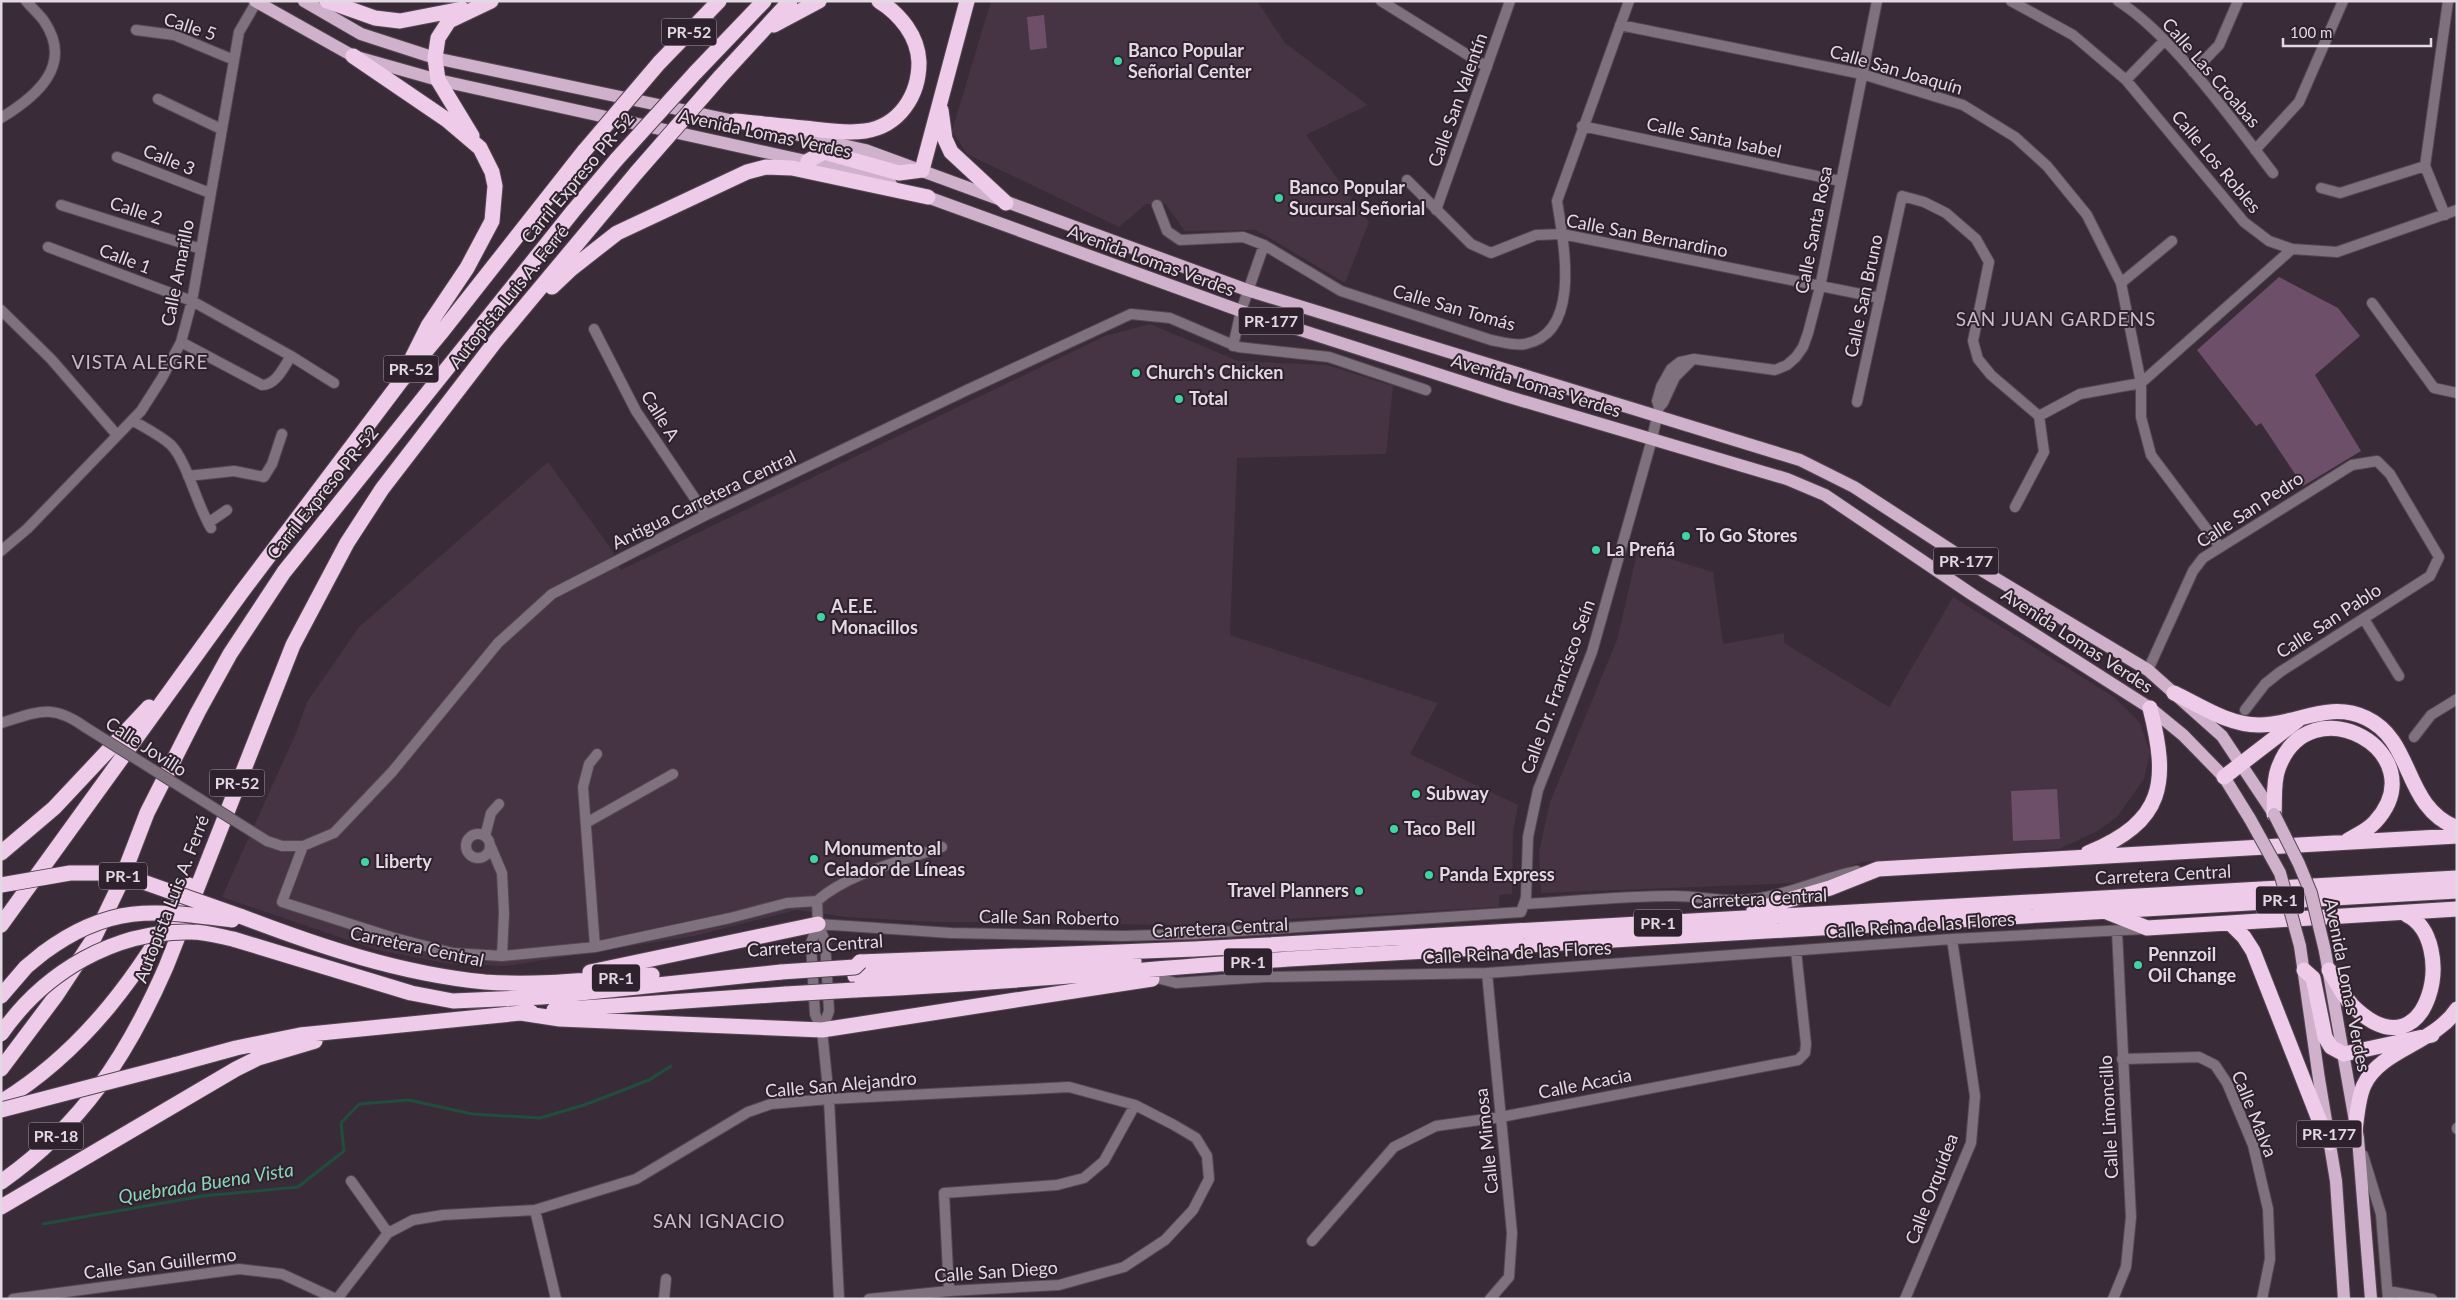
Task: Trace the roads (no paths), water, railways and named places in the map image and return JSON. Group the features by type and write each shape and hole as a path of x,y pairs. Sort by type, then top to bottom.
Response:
{"highway":[{"path":"327,1 375,18 400,21 486,3"},
{"name":"Autopista Luis A. Ferré","path":"1,926 190,665 401,381 585,150 659,62 719,1"},
{"name":"Carril Expreso PR-52","path":"1,1069 55,997 94,938 119,886 147,813 198,712 230,654 284,572 574,210 695,73 764,1"},
{"name":"Autopista Luis A. Ferré","path":"103,1082 144,1018 166,968 217,833 293,646 346,543 382,489 495,342 637,172 790,1"},
{"path":"760,33 819,1"},
{"path":"735,121 843,132 865,131 893,120 902,112 912,97 917,85 919,58 918,50 907,28 894,12 879,1"},
{"path":"808,161 824,152 899,174 922,170 967,1"},
{"path":"401,381 428,326 467,268 492,221 495,186 492,172 480,148 438,80 435,58 438,38 449,21 486,3"},
{"path":"353,56 447,120 480,148"},
{"path":"940,100 944,134 951,152 1006,203"},
{"path":"495,342 571,268 617,233 747,172 766,168 792,168 928,197"},
{"path":"1,853 54,808 190,665"},
{"path":"2174,693 2237,722 2266,724 2325,711 2345,711 2365,717 2381,727 2398,747 2409,776 2424,803 2443,822 2457,828"},
{"path":"2079,857 2122,837 2137,824 2153,801 2160,776 2160,761 2159,746 2150,708"},
{"path":"2224,777 2302,716"},
{"path":"2274,814 2277,770 2292,746 2310,733 2326,728 2355,732 2367,738 2380,751 2390,771 2391,787 2386,807 2375,822 2344,843"},
{"path":"1,1102 44,1073 102,1017 146,958 217,833"},
{"path":"1716,920 1731,913 1780,905 1878,870 2300,843 2344,843 2457,836"},
{"name":"Carretera Central","path":"1,885 70,873 103,873 129,877 236,918 366,959 451,978 485,982 536,983 857,976 1195,949 2457,878"},
{"name":"Carretera Central","path":"1,1110 236,1048 300,1035 521,1012 783,978 857,976 946,986 1275,960 2103,910 2457,891"},
{"path":"2103,910 2147,928 2457,909"},
{"path":"1,996 26,967 75,933 128,914 166,912 236,918"},
{"path":"2398,913 2425,922 2443,939"},
{"path":"536,983 818,924"},
{"path":"2231,924 2244,937 2253,951 2330,1143"},
{"path":"1,1034 22,1006 61,972 110,945 141,936 172,932 202,932 232,939 432,999 469,1001 783,978"},
{"path":"521,1012 560,1019 822,1030 1157,978 1267,967 1275,960"},
{"path":"2304,970 2313,978 2325,1037 2331,1047 2344,1054 2432,1035"},
{"path":"2329,970 2355,1009 2379,1024 2392,1027 2412,1025 2430,1016 2441,1004"},
{"path":"2356,1134 2362,1090 2368,1078 2382,1063 2432,1035 2457,1009"},
{"path":"1,1207 236,1069 258,1058 350,1031"},
{"name":"PR-18","path":"1,1182 56,1136 103,1082"}],"main road":[{"name":"Avenida Lomas Verdes","path":"304,1 361,34 435,58 865,150 1248,290 1658,411 1800,460 1836,476 1983,571 2148,670 2222,736 2274,814 2299,864 2310,893 2326,951 2344,1054 2356,1134 2371,1299"},
{"name":"Avenida Lomas Verdes","path":"256,2 353,56 438,80 860,173 1241,312 1506,396 1787,479 1824,495 1973,595 2150,708 2183,735 2224,777 2280,873 2300,946 2337,1191 2344,1299"}],"street":[{"path":"1,118 45,83 56,60 55,44 44,21 26,1"},
{"path":"1381,1 1487,67"},
{"name":"Calle San Valentín","path":"1436,210 1510,1"},
{"name":"Calle San Tomás","path":"1156,205 1167,231 1180,240 1243,237 1264,245 1341,291 1491,340 1508,344 1526,344 1550,330 1558,320 1563,306 1562,234 1557,201 1582,126 1629,1"},
{"name":"Calle Santa Rosa","path":"1658,411 1657,401 1671,369 1688,359 1776,370 1787,365 1803,347 1820,288 1877,1"},
{"name":"Calle Los Robles","path":"2011,1 2073,35 2126,80 2244,222 2269,242 2292,249 2337,252 2457,210"},
{"path":"2193,72 2219,44 2238,1"},
{"path":"2255,150 2299,102 2337,19 2343,1"},
{"path":"2445,215 2425,166 2448,1"},
{"name":"Calle Amarillo","path":"1,551 27,529 132,420 162,378 181,342 192,301 239,32 256,2"},
{"name":"Calle Las Croabas","path":"2124,3 2193,72 2273,173"},
{"name":"Calle San Joaquín","path":"1620,25 1862,74 1963,105 2015,137 2047,166 2087,215 2120,283 2141,383 2141,417 2151,455 2220,547"},
{"name":"Calle 5","path":"136,30 174,35 234,60"},
{"path":"2126,80 2164,41"},
{"path":"158,99 221,129"},
{"name":"Calle Santa Isabel","path":"1582,126 1840,181"},
{"name":"Calle 3","path":"117,157 210,193"},
{"path":"2321,188 2340,194 2425,166"},
{"name":"Calle San Bernardino","path":"1407,180 1471,244 1491,253 1536,235 1562,234 1820,288 1880,298"},
{"name":"Calle San Bruno","path":"1857,402 1902,196 1924,202 1946,213 1976,239 1989,262 1973,341 1978,360 1991,375 2039,416"},
{"name":"Calle 2","path":"61,205 201,249"},
{"path":"2120,283 2172,240"},
{"path":"1233,346 1241,312 1264,245"},
{"name":"Calle 1","path":"48,247 192,301 291,356 334,383"},
{"path":"2015,507 2044,452 2039,416 2080,394 2141,383 2292,249"},
{"path":"2372,303 2434,388 2457,393"},
{"path":"1,310 51,359 117,435"},
{"name":"Antigua Carretera Central","path":"267,841 282,846 303,846 334,832 392,772 498,643 552,594 706,516 967,390 1131,314 1170,318 1233,346 1329,357 1426,390"},
{"name":"Calle A","path":"594,329 636,411 706,516"},
{"path":"181,342 262,385 268,385 276,378 291,356"},
{"name":"Calle Dr. Francisco Seín","path":"1522,909 1528,838 1538,790 1592,652 1652,439 1658,411"},
{"path":"132,420 173,447 210,526 227,510"},
{"path":"188,476 234,471 264,478 272,464 282,434"},
{"name":"Calle San Pedro","path":"2148,670 2193,571 2203,558 2352,465 2377,461 2390,474 2439,557 2435,565"},
{"name":"Calle San Pablo","path":"2246,710 2265,684 2280,672 2430,576 2435,565"},
{"path":"2364,618 2399,676"},
{"path":"2414,737 2431,715 2457,699"},
{"name":"Calle Jovillo","path":"1,723 40,711 56,711 71,717 267,841"},
{"path":"595,946 583,787 589,764 597,754"},
{"path":"586,822 673,774"},
{"path":"485,836 491,813 499,804"},
{"path":"491,846 488,854 482,858 473,858 468,852 466,844 471,837 478,834 485,836 491,846 502,873 504,913 502,956"},
{"path":"303,846 282,902 391,937 453,953 502,956 595,946 730,918 787,903 817,901 831,889 848,880 942,847"},
{"name":"Calle San Roberto","path":"818,924 951,933 1132,935 1204,933 1674,896 1729,901 1753,900 1781,894 1833,876 1878,870"},
{"path":"817,901 818,924 811,943 815,1014 822,1030 829,1099 839,1299"},
{"name":"Calle Reina de las Flores","path":"1157,978 1176,983 1264,977 1487,973 1952,938 2147,928"},
{"name":"Calle Limoncillo","path":"2113,1299 2126,1267 2131,1217 2117,931"},
{"name":"Calle Orquídea","path":"1906,1299 1971,1143 1976,1096 1952,938"},
{"name":"Calle Acacia","path":"1312,1241 1394,1147 1436,1126 1501,1117 1798,1060 1805,1053 1806,1044 1796,951"},
{"name":"Calle Mimosa","path":"1487,973 1512,1233 1509,1277 1490,1299"},
{"name":"Calle Malva","path":"2122,1059 2199,1057 2215,1065 2227,1083 2253,1145 2268,1209 2270,1259 2262,1299"},
{"name":"Calle San Alejandro","path":"337,1299 388,1233 413,1220 443,1215 535,1210 636,1179 748,1112 771,1104 829,1099 1069,1087 1135,1105"},
{"path":"949,1291 944,1193 1057,1185 1084,1178 1104,1160 1135,1105"},
{"name":"Calle San Diego","path":"869,1299 949,1291 1059,1285 1124,1267 1165,1240 1193,1210 1208,1179 1207,1156 1196,1138 1135,1105"},
{"path":"2356,1134 2381,1214 2388,1295 2432,1299"},
{"path":"351,1181 388,1233"},
{"path":"535,1210 556,1299"},
{"name":"Calle San Guillermo","path":"13,1299 240,1269 282,1274 337,1299"},
{"path":"664,1299 666,1279"}],"waterway":[{"name":"Quebrada Buena Vista","path":"43,1224 203,1196 298,1187 344,1151 341,1123 359,1104 409,1100 472,1114 540,1118 584,1105 649,1080 671,1066"}],"place":[{"name":"Banco Popular Señorial Center","path":"1118,61"},
{"name":"Banco Popular Sucursal Señorial","path":"1279,198"},
{"name":"Church's Chicken","path":"1136,373"},
{"name":"Total","path":"1179,399"},
{"name":"To Go Stores","path":"1686,536"},
{"name":"La Preñá","path":"1596,550"},
{"name":"A.E.E. Monacillos","path":"821,617"},
{"name":"Subway","path":"1416,794"},
{"name":"Taco Bell","path":"1394,829"},
{"name":"Monumento al Celador de Líneas","path":"814,859"},
{"name":"Liberty","path":"365,862"},
{"name":"Panda Express","path":"1429,875"},
{"name":"Travel Planners","path":"1359,891"},
{"name":"Pennzoil Oil Change","path":"2138,965"}],"district":[{"name":"SAN JUAN GARDENS","path":"2056,319"},
{"name":"VISTA ALEGRE","path":"140,362"},
{"name":"SAN IGNACIO","path":"719,1221"}]}
